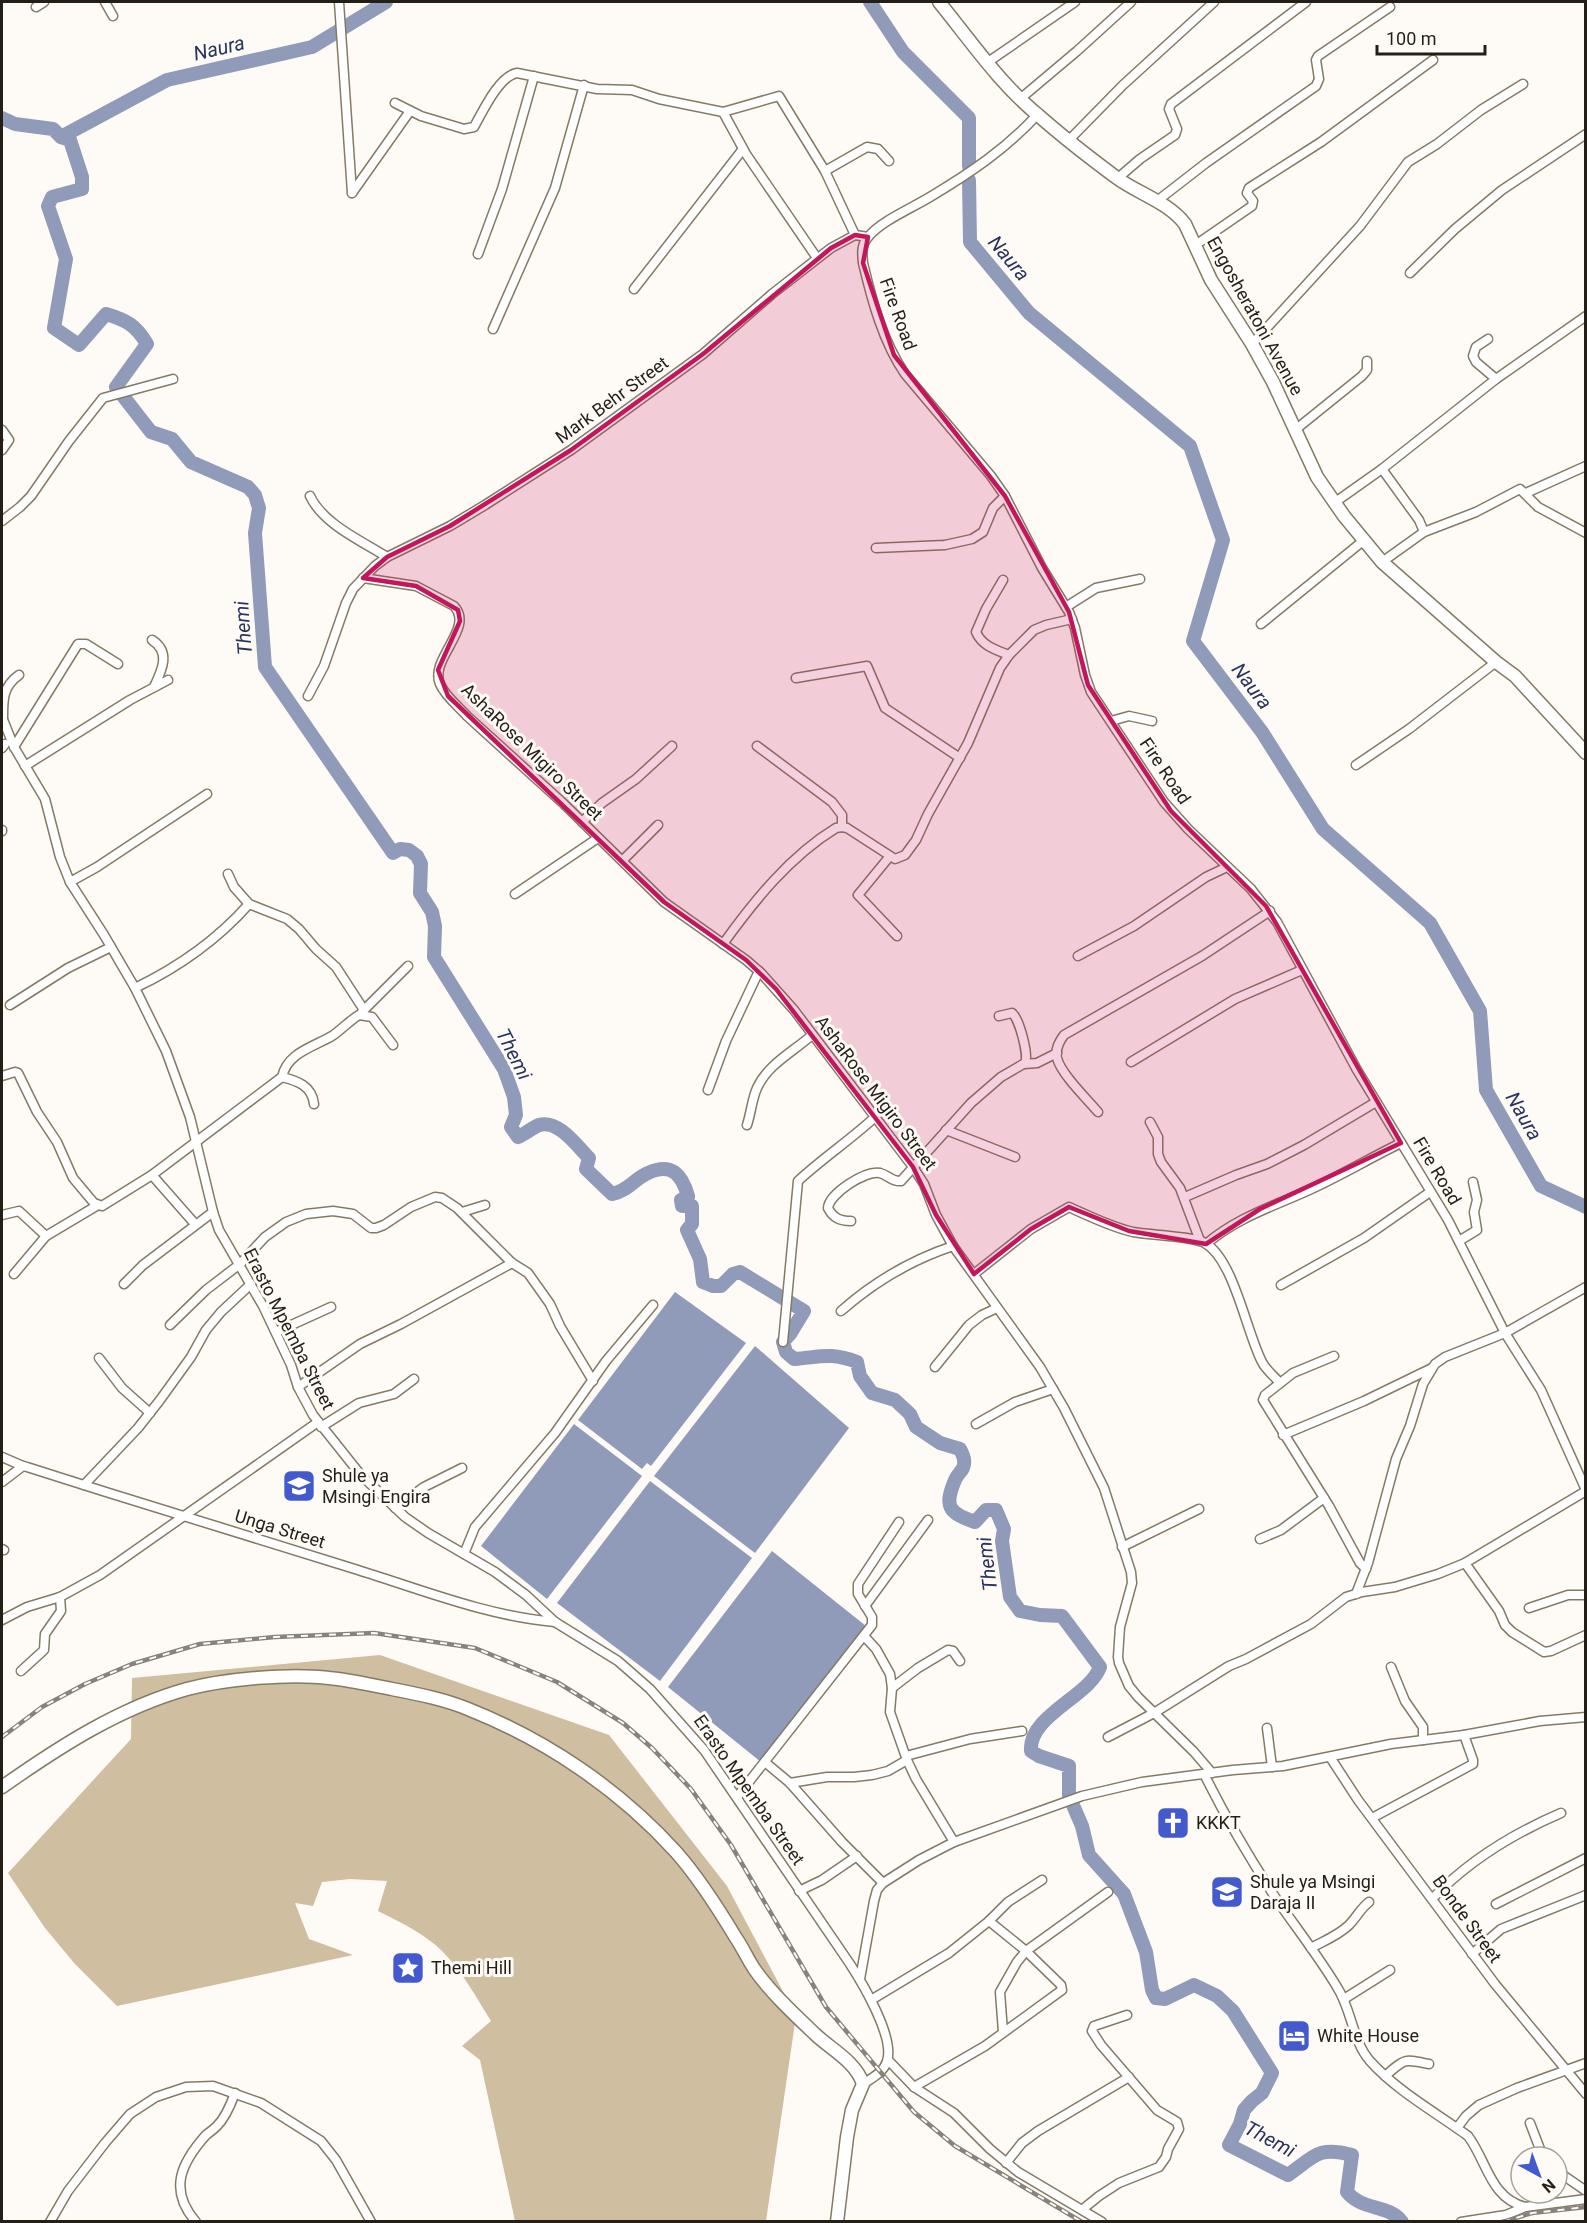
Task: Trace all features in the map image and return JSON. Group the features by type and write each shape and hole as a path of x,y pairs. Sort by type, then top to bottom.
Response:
{"street":[{"path":"105,2 113,16"},
{"path":"339,2 352,193 410,111"},
{"name":"Engosheratoni Avenue","path":"940,2 988,62 1037,115 1118,178 1158,201 1179,217 1185,224 1216,288 1273,382 1317,477 1363,541 1382,562 1515,676 1583,744"},
{"path":"988,62 1075,2"},
{"path":"1020,99 1131,2"},
{"path":"1069,140 1124,85 1214,2"},
{"path":"1118,178 1177,132 1169,109 1172,104 1306,2"},
{"path":"1158,201 1206,163 1316,86 1319,80 1316,60 1318,56 1390,7"},
{"path":"1194,246 1252,206 1253,201 1247,193 1251,187 1321,142 1433,60"},
{"path":"395,103 450,126 470,129 474,127 506,78 517,73 597,89 632,90 659,99 723,112 779,96 825,171 855,236 868,237 890,220 980,166 1017,136 1037,115"},
{"path":"478,254 502,189 534,76"},
{"path":"1252,344 1360,226 1408,162 1437,144 1481,110 1523,84"},
{"path":"493,328 555,188 585,85"},
{"path":"723,112 743,149 817,258"},
{"path":"1410,273 1455,229 1502,190 1586,134"},
{"path":"825,171 867,147 878,149 890,161"},
{"path":"634,289 743,149"},
{"name":"Mark Behr Street","path":"308,696 324,666 346,603 363,578 387,557 450,526 571,450 703,354 732,327 817,258 847,238 855,236"},
{"name":"Fire Road","path":"868,237 862,248 863,263 877,312 894,355 912,383 986,470 1005,496 1038,561 1072,619 1088,685 1095,699 1171,811 1255,894 1270,912 1376,1102 1459,1241 1505,1333 1541,1390 1586,1490"},
{"path":"1334,503 1382,469 1496,379 1586,316"},
{"path":"1488,339 1476,347 1473,356 1476,362 1496,379"},
{"path":"1295,430 1362,376 1367,370 1367,362"},
{"path":"2,521 31,496 69,441 103,398 174,379"},
{"path":"2,430 9,440 2,450"},
{"path":"1526,493 1586,466"},
{"path":"1382,469 1419,520 1424,531"},
{"path":"1382,562 1424,531 1476,512 1517,489 1522,489 1538,507 1586,533"},
{"path":"310,496 330,520 387,557"},
{"path":"876,548 945,545 972,538 983,531 993,508 1005,496"},
{"path":"1261,624 1363,541"},
{"name":"AshaRose Migiro Street","path":"363,578 416,586 449,601 458,610 460,621 438,670 439,682 448,696 664,902 759,971 776,989 914,1167 953,1246 1035,1359 1104,1488 1132,1583 1120,1627 1118,1657 1129,1686 1208,1773 1236,1834 1344,1999 1360,2047 1385,2076 1457,2128 1472,2142 1496,2188 1509,2200 1525,2207"},
{"path":"1066,607 1096,588 1140,579"},
{"path":"1003,580 976,632 980,640 1009,655"},
{"path":"842,827 899,859 910,849 960,758 979,721 1000,668 1009,655 1034,630 1072,619"},
{"path":"152,640 164,652 162,669 154,687"},
{"path":"7,745 78,644 86,644 118,664"},
{"path":"1356,765 1409,729 1496,662"},
{"path":"796,678 867,666 885,708 960,758"},
{"path":"2,718 6,687 19,675"},
{"path":"25,766 168,680"},
{"path":"1111,721 1129,716 1152,721"},
{"name":"Erasto Mpemba Street","path":"2,718 7,745 25,766 48,808 60,857 70,882 135,988 177,1080 190,1117 213,1212 222,1236 240,1264 276,1332 298,1386 320,1425 360,1474 415,1525 486,1566 515,1586 555,1622 618,1661 641,1680 704,1750 860,1979 871,2000 888,2046 888,2060"},
{"path":"582,822 602,803 636,779 672,746"},
{"path":"757,746 832,802 842,815 842,827"},
{"path":"70,882 97,867 207,794"},
{"path":"622,860 658,825"},
{"path":"723,944 750,907 787,868 824,835 842,827"},
{"path":"515,894 598,838"},
{"path":"890,856 858,895 897,936"},
{"path":"1078,956 1134,926 1199,881 1227,867"},
{"path":"228,874 234,887 249,904 287,919 336,967 361,1012 372,1017 393,1045"},
{"path":"135,988 179,965 194,954 225,930 249,904"},
{"path":"1098,1112 1061,1066 1057,1053 1058,1044 1064,1035 1202,956 1270,912"},
{"path":"10,1005 68,968 111,946"},
{"path":"14,1274 46,1236 98,1205 110,1202 152,1175 282,1077 283,1070 291,1059 310,1046 334,1035 408,966"},
{"path":"1131,1062 1235,999 1302,970"},
{"path":"708,1090 726,1041 759,971"},
{"path":"999,1016 1012,1013 1017,1018 1028,1056 1024,1064"},
{"path":"747,1125 755,1091 761,1079 768,1070 812,1035"},
{"path":"851,1221 842,1221 831,1214 828,1208 830,1200 853,1181 880,1173 897,1182 905,1178 946,1130 988,1088 1024,1064 1037,1063 1057,1053"},
{"path":"2,1076 18,1073 37,1112 57,1142 73,1178 98,1205"},
{"path":"282,1077 301,1083 307,1088 313,1097 314,1104"},
{"path":"1185,1197 1236,1174 1267,1164 1376,1102"},
{"path":"783,1342 798,1181 874,1118"},
{"path":"1150,1122 1158,1137 1158,1154 1161,1162 1185,1197 1203,1242 1222,1260 1263,1364 1280,1383"},
{"path":"946,1130 1015,1158"},
{"path":"974,1274 1031,1229 1069,1207 1094,1220 1129,1231 1203,1242 1260,1209 1310,1190 1401,1143"},
{"path":"152,1175 195,1224"},
{"path":"1459,1241 1477,1230 1474,1212 1477,1200 1473,1182"},
{"path":"1281,1285 1364,1238 1430,1192"},
{"path":"170,1325 206,1290 240,1264 275,1229 296,1217 333,1211 352,1214 370,1227 376,1228 411,1207 435,1197 451,1203 462,1212 512,1263 528,1274 544,1294 593,1381"},
{"path":"462,1212 485,1205"},
{"path":"2,1215 19,1211 46,1236"},
{"path":"124,1284 143,1265 213,1212"},
{"path":"841,1311 901,1267 923,1256 953,1246"},
{"path":"298,1386 360,1344 512,1263"},
{"path":"84,1485 150,1413 177,1378 220,1312 251,1284"},
{"path":"1283,1435 1364,1401 1433,1368 1445,1357 1505,1333 1586,1287"},
{"path":"464,1554 470,1534 475,1527 522,1469 544,1446 606,1361 653,1305"},
{"path":"276,1332 331,1307"},
{"path":"935,1367 969,1325 982,1315 997,1308"},
{"path":"1334,1356 1293,1373 1265,1395 1263,1400 1324,1498 1360,1563 1366,1569"},
{"path":"99,1358 123,1388 150,1413"},
{"path":"1356,1594 1366,1569 1396,1459 1424,1384 1433,1368"},
{"path":"2,1620 27,1607 60,1597 100,1575 320,1425 359,1403 394,1394 414,1379"},
{"path":"976,1424 1015,1402 1053,1389"},
{"name":"Unga Street","path":"2,1457 23,1466 443,1598 523,1618 555,1622"},
{"path":"2,1482 23,1466"},
{"path":"395,1508 424,1487 462,1468"},
{"path":"1108,1737 1154,1713 1229,1666 1311,1624 1346,1597 1395,1587 1465,1563 1586,1490"},
{"path":"1260,1539 1281,1530 1324,1498"},
{"path":"1122,1547 1199,1509"},
{"path":"866,1606 928,1520"},
{"path":"737,1797 766,1763 864,1636 873,1621 858,1594 858,1584 899,1522"},
{"path":"1465,1563 1499,1611 1505,1625 1544,1652 1586,1635"},
{"path":"1529,1608 1568,1595 1586,1595"},
{"path":"21,1671 44,1650 45,1634 61,1611 60,1597"},
{"path":"864,1636 876,1649 890,1674 892,1688 890,1712 916,1779 954,1842"},
{"path":"892,1688 918,1668 948,1650 953,1651 960,1662"},
{"path":"1391,1667 1405,1701 1423,1727 1425,1733 1423,1740"},
{"path":"2,1787 53,1750 123,1712 187,1689 265,1678 327,1677 414,1693 467,1708 530,1738 570,1762 604,1786 674,1850 716,1904 754,1968 795,2015 847,2060 859,2074 863,2084"},
{"path":"860,1979 871,1912 877,1890 883,1882 954,1842 1062,1802 1142,1782 1272,1767 1530,1722 1586,1717"},
{"path":"1267,1728 1272,1767"},
{"path":"790,1783 827,1777 854,1777 888,1771 907,1758 970,1739 1022,1731"},
{"path":"1372,1818 1473,1764 1464,1735"},
{"name":"Bonde Street","path":"1330,1757 1472,1954 1564,2070 1586,2094"},
{"path":"766,1763 790,1783 842,1842 883,1882"},
{"path":"1432,1899 1458,1873 1479,1857 1535,1824 1561,1812"},
{"path":"799,1891 822,1880 857,1856"},
{"path":"1496,1904 1586,1858"},
{"path":"871,2000 932,1964 988,1922 1014,1897 1042,1880"},
{"path":"1003,2032 1000,1992 1017,1962 1026,1951 1108,1892"},
{"path":"1472,1954 1501,1929 1586,1894"},
{"path":"1311,1948 1342,1931 1354,1920 1360,1909 1369,1902"},
{"path":"914,2087 957,2063 1062,1990 1061,1985 1026,1951 988,1922"},
{"path":"1344,1999 1390,1970"},
{"path":"1083,2209 1119,2183 1159,2167 1179,2129 1178,2121 1157,2110 1101,2045 1092,2031 1094,2026 1127,2015"},
{"path":"1385,2076 1402,2061 1409,2059 1429,2064"},
{"path":"837,2222 852,2110 863,2084 879,2073 888,2060 914,2087 954,2114 1006,2163 1102,2222"},
{"path":"1457,2128 1479,2105 1586,2063"},
{"path":"1006,2163 1030,2137 1129,2077"},
{"path":"50,2222 68,2191 130,2114 156,2097 186,2087 213,2086 261,2103 321,2141 336,2160 370,2222"},
{"path":"196,2222 180,2198 178,2183 191,2155 207,2134 218,2126 235,2093"},
{"path":"1530,2123 1538,2145"},
{"path":"1569,2179 1586,2191"},
{"path":"1461,2222 1499,2219 1525,2207 1586,2199"}],"highlighted area":[{"path":"855,235 868,237 863,263 894,355 1005,496 1069,612 1088,685 1171,811 1266,906 1401,1143 1260,1209 1206,1244 1129,1231 1069,1207 1031,1229 974,1274 936,1215 913,1167 776,989 746,960 664,902 448,696 438,670 460,621 458,610 416,586 363,578 387,557 450,526 571,450 703,354 831,248"}],"shaded area":[{"path":"380,1655 609,1735 727,1886 796,2016 766,2221 515,2221 480,2060 462,2046 491,2021 462,1976 442,1951 420,1934 378,1911 387,1881 350,1879 322,1882 313,1906 295,1903 309,1939 353,1955 117,2006 75,1964 45,1928 8,1873 131,1739 132,1678"}],"water":[{"path":"675,1292 746,1343 651,1466 647,1463 642,1469 578,1420"},
{"path":"755,1346 849,1428 755,1553 654,1476"},
{"path":"574,1424 642,1476 547,1599 481,1546"},
{"path":"650,1481 752,1558 660,1681 557,1603"},
{"path":"772,1551 866,1626 761,1762 668,1687"}],"waterway":[{"name":"Naura","path":"61,137 167,80 312,47 386,2"},
{"name":"Naura","path":"870,2 903,52 969,118 969,166"},
{"name":"Themi","path":"2,118 15,124 53,129 61,137 70,140 82,177 82,189 52,197 48,206 66,259 54,328 79,345 106,314 125,321 134,328 147,344 116,387 151,432 172,439 191,462 248,487 255,495 259,508 255,533 265,667 393,853 400,849 409,850 417,856 421,864 420,893 432,912 435,926 434,957 504,1069 514,1097 516,1115 511,1127 518,1137 539,1125 546,1124 560,1130 589,1158 586,1169 612,1194 656,1170 664,1169 675,1172 683,1182 688,1196 681,1200 682,1206 692,1206 692,1224 687,1230 700,1259 703,1282 721,1286 733,1274 740,1272 804,1311 783,1342 786,1352 794,1359 832,1356 857,1362 860,1376 872,1393 895,1400 910,1414 916,1427 940,1443 960,1449 964,1465 956,1478 949,1502 954,1512 975,1522 986,1510 996,1510 1004,1529 1002,1541 1010,1597 1020,1611 1062,1616 1100,1667 1085,1687 1039,1727 1033,1739 1031,1751 1069,1766 1069,1796 1082,1826 1089,1855 1124,1894 1146,1952 1152,1990 1156,1998 1165,1999 1194,1985 1217,1996 1233,2011 1272,2073 1262,2093 1244,2110 1240,2124 1229,2145 1288,2175 1317,2154 1341,2152 1352,2155 1347,2192 1360,2202 1390,2212 1402,2222"},
{"name":"Naura","path":"969,180 970,242 1029,313 1190,446 1223,540 1193,641 1262,732 1323,829 1430,923 1480,1011 1486,1090 1541,1186 1586,1207"}],"railway":[{"path":"2,1737 42,1707 85,1684 132,1664 200,1644 275,1637 374,1633 475,1648 557,1682 623,1723 652,1748 691,1789 731,1845 826,2007 914,2112 955,2146 1082,2222"},
{"path":"1503,2222 1532,2213 1586,2207"}],"place":[{"name":"Shule ya Msingi Engira","path":"299,1486"},
{"name":"KKKT","path":"1173,1823"},
{"name":"Shule ya Msingi Daraja II","path":"1227,1892"},
{"name":"Themi Hill","path":"408,1968"},
{"name":"White House","path":"1294,2036"}]}
